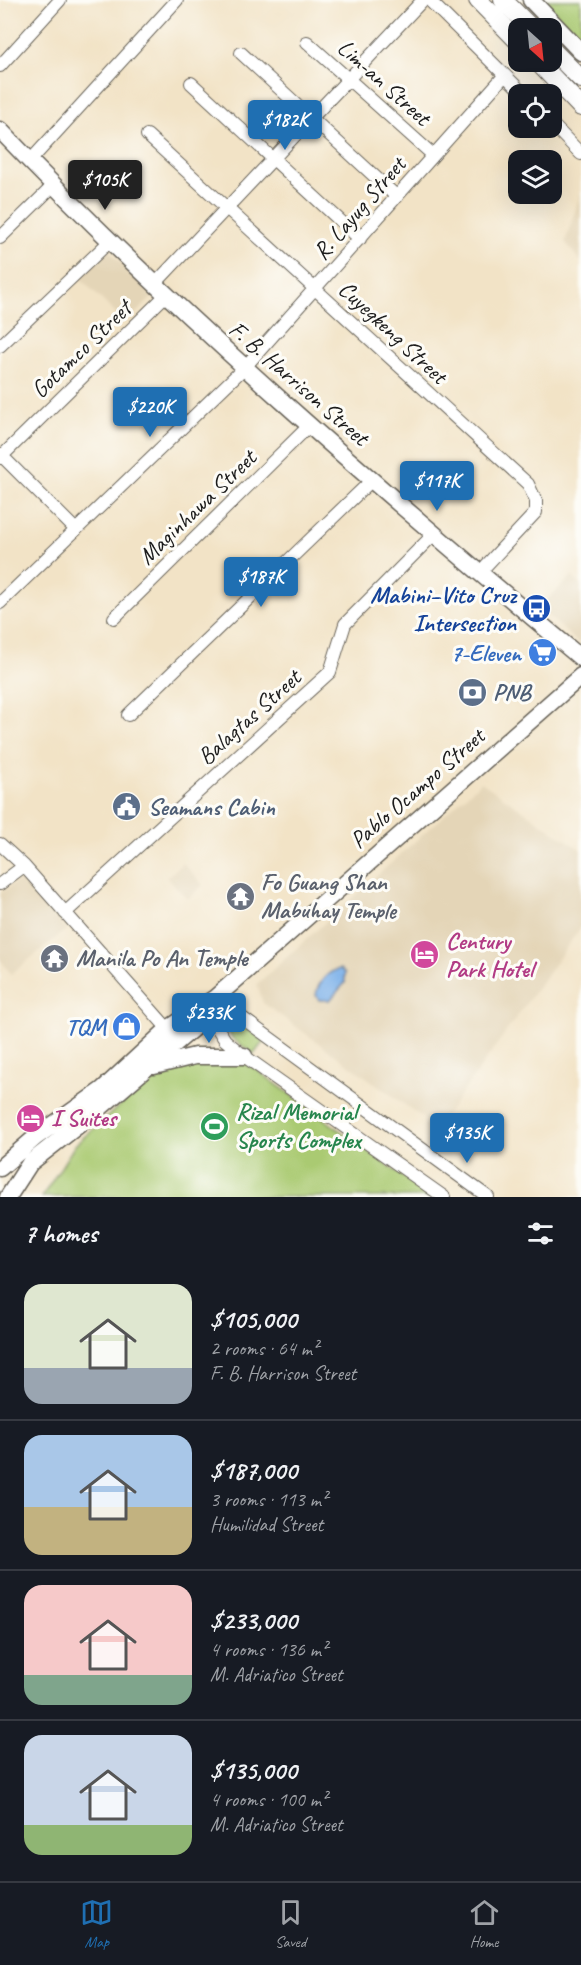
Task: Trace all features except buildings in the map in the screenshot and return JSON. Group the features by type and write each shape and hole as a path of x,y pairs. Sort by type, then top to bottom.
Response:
{"highway":[{"path":"478,0 508,31"},
{"path":"503,0 521,18"},
{"path":"562,60 581,79"},
{"path":"548,72 581,107"}],"main road":[{"path":"531,0 581,52"},
{"name":"F. B. Harrison Street","path":"0,130 160,290 244,368 581,658"},
{"name":"Pablo Ocampo Street","path":"0,1168 102,1090 168,1029 210,1002 581,676"},
{"name":"Pablo Ocampo Street","path":"8,1197 30,1163 147,1069 198,1024 210,1002"},
{"path":"147,1069 195,1056 244,1056"},
{"path":"14,1156 30,1163"}],"street":[{"path":"0,66 60,0"},
{"path":"30,161 177,0"},
{"name":"Gotamco Street","path":"1,456 160,290 227,208 423,0"},
{"path":"429,0 514,84"},
{"name":"Lim-an Street","path":"307,42 434,155"},
{"path":"241,53 397,197"},
{"name":"R. Layug Street","path":"0,603 244,368 505,75"},
{"path":"190,83 360,239"},
{"path":"562,134 581,154"},
{"name":"Cuyegkeng Street","path":"147,135 528,484 536,501 536,512 480,572"},
{"path":"0,238 54,185"},
{"path":"0,346 110,241"},
{"name":"Maginhawa Street","path":"114,618 310,425"},
{"path":"1,456 76,530"},
{"path":"128,715 373,479"},
{"name":"Balagtas Street","path":"65,913 330,672 345,624 435,533"},
{"path":"0,844 24,866 168,1029"},
{"path":"0,884 24,866"},
{"path":"210,1002 225,1040 244,1056 444,1197"},
{"path":"210,1002 488,1197"}],"shaded area":[{"path":"581,192 581,262 565,242"},
{"path":"105,246 153,297 125,323 76,274"},
{"path":"572,576 581,586 581,646 539,607"},
{"name":"Century Park Hotel","path":"481,782 581,850 581,927 437,1128 263,1003 257,984"},
{"path":"183,863 203,885 187,899 167,877"},
{"path":"22,878 67,929 11,974 0,959 0,893"}],"green space":[{"path":"543,0 581,0 581,39 562,18"},
{"path":"222,1011 264,1041 254,1054 233,1039 219,1018"},
{"name":"Rizal Memorial Sports Complex","path":"238,1060 254,1068 431,1197 42,1197 75,1145 159,1071 182,1064"}],"water":[{"path":"340,969 345,973 345,983 330,1000 319,1000 316,995 321,982 331,972"}],"place":[{"name":"Mabini–Vito Cruz Intersection","path":"537,609"},
{"name":"7-Eleven","path":"542,653"},
{"name":"PNB","path":"472,692"},
{"name":"Seamans Cabin","path":"127,807"},
{"name":"Fo Guang Shan Mabuhay Temple","path":"240,896"},
{"name":"Century Park Hotel","path":"425,955"},
{"name":"Manila Po An Temple","path":"55,958"},
{"name":"TQM","path":"127,1027"},
{"name":"I Suites","path":"30,1118"},
{"name":"Rizal Memorial Sports Complex","path":"215,1126"}]}
